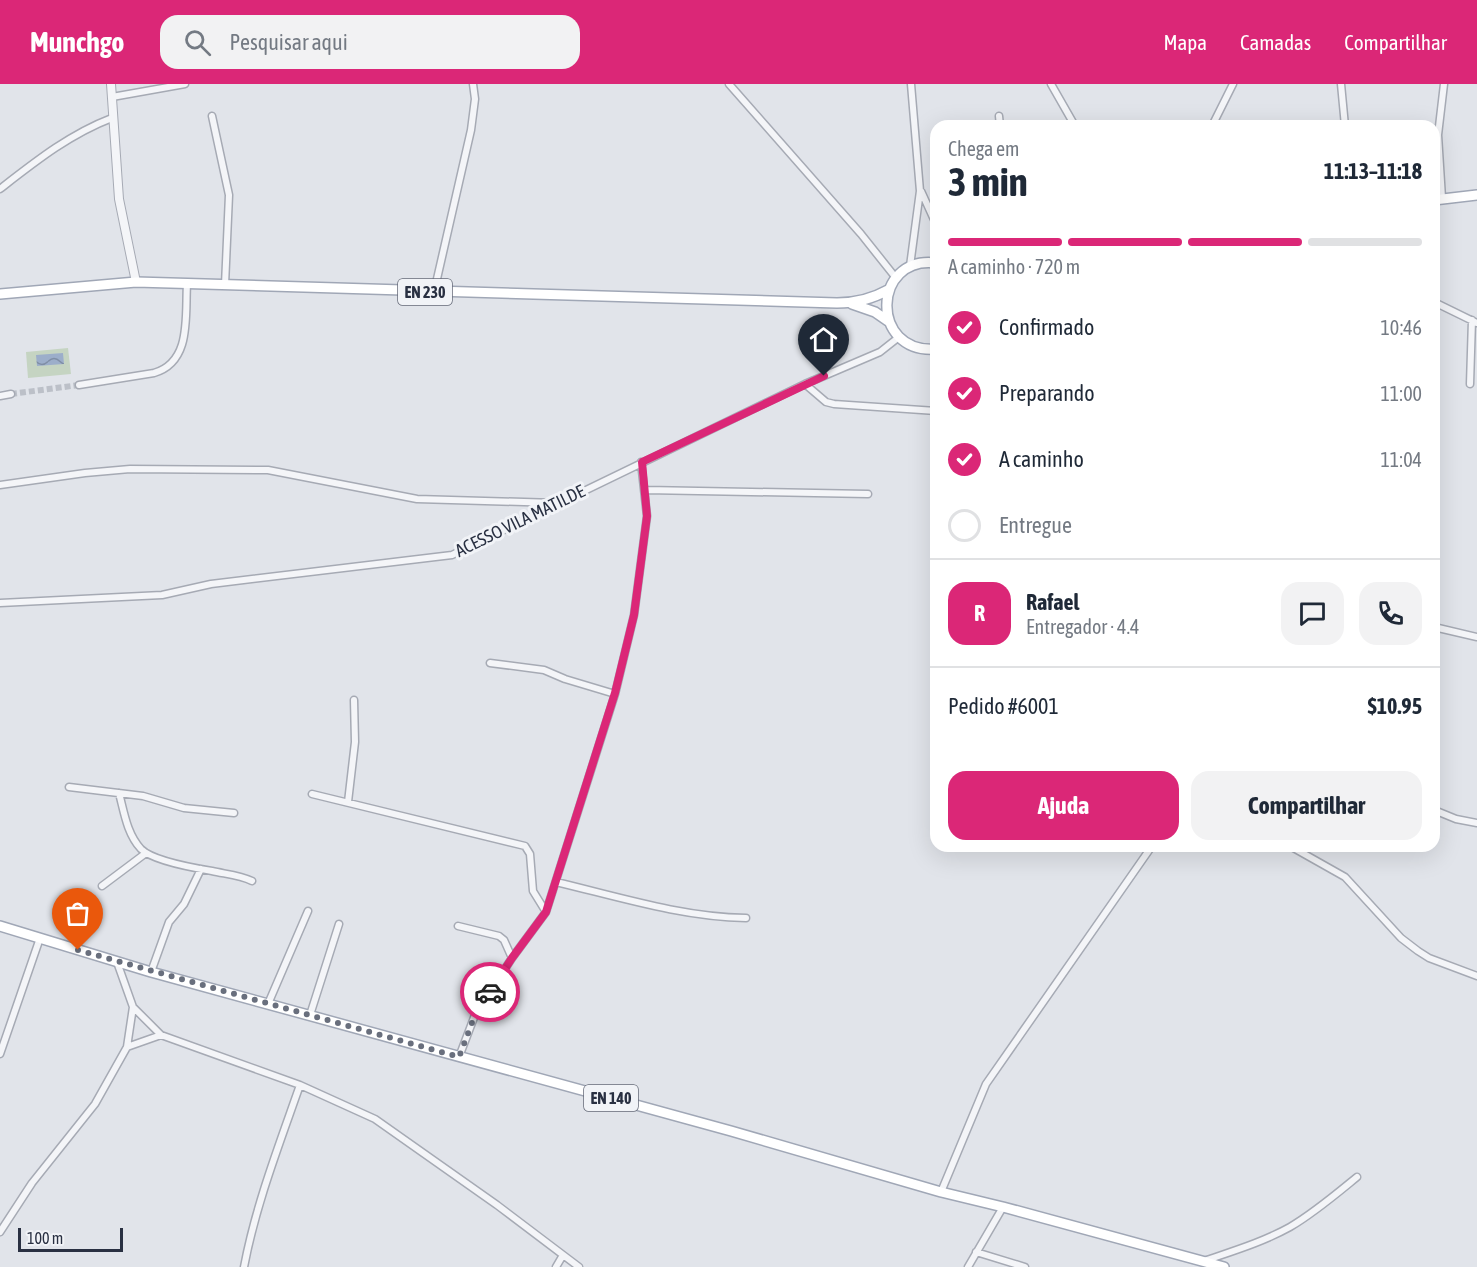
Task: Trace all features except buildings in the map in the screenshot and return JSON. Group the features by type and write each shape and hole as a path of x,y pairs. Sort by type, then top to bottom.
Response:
{"main road":[{"path":"1440,199 1477,195"},
{"path":"930,261 910,266 896,278 888,290 886,304 888,321 898,337 910,345 930,350"},
{"name":"EN 230","path":"0,294 136,282 850,303 888,290"},
{"name":"EN 230","path":"850,303 875,312 888,321"},
{"name":"EN 140","path":"0,926 151,972 731,1131 941,1192 1224,1267"}],"street":[{"path":"111,84 119,199 136,282"},
{"path":"112,97 185,84"},
{"path":"434,292 471,130 475,99 473,84"},
{"path":"729,84 861,234 896,278"},
{"path":"910,266 920,191 911,84"},
{"path":"1051,84 1072,120"},
{"path":"1215,120 1233,84"},
{"path":"1341,84 1344,120"},
{"path":"1440,120 1444,84"},
{"path":"212,116 229,195 225,285"},
{"path":"999,116 999,120"},
{"path":"0,189 58,145 112,118"},
{"path":"920,191 930,212"},
{"path":"80,385 154,373 165,370 173,363 184,337 187,284"},
{"path":"1440,305 1474,322 1470,384"},
{"name":"ACESSO VILA MATILDE","path":"0,603 162,595 211,584 461,553 642,462 805,384 880,352 898,337"},
{"path":"805,384 826,402 834,404 930,411"},
{"path":"0,396 11,394"},
{"path":"459,1057 475,1015 512,958 546,912 615,693 634,615 647,516 642,462"},
{"path":"0,485 85,472 130,469 268,470 417,499 557,503"},
{"path":"646,490 868,494"},
{"path":"1440,628 1477,637"},
{"path":"490,663 534,668 615,693"},
{"path":"348,802 355,741 354,700"},
{"path":"69,787 143,796 184,808 234,813"},
{"path":"119,793 128,828 139,847 146,853 252,881"},
{"path":"312,794 525,846 530,854 533,891 546,912"},
{"path":"1440,812 1456,819 1477,823"},
{"path":"941,1192 986,1084 1148,852"},
{"path":"1301,852 1345,877 1401,938 1418,951 1429,958 1477,976"},
{"path":"102,886 146,853"},
{"path":"151,972 169,921 184,904 201,869"},
{"path":"556,882 669,909 714,917 746,918"},
{"path":"268,1004 308,911"},
{"path":"310,1015 339,924"},
{"path":"458,926 499,936 504,940 512,958"},
{"path":"0,1054 40,938"},
{"path":"117,962 133,1007 161,1035 300,1084 375,1119 497,1205 579,1267"},
{"path":"0,1232 33,1183 95,1104 128,1047 133,1007"},
{"path":"128,1047 161,1035"},
{"path":"243,1267 250,1233 266,1180 300,1084"},
{"path":"1207,1264 1288,1228 1357,1177"},
{"path":"968,1267 1003,1207"},
{"path":"976,1252 1025,1267"},
{"path":"556,1267 563,1255"}],"green space":[{"path":"68,348 71,374 28,378 26,352"}],"water":[{"path":"63,353 64,364 37,366 36,355"}],"tunnel":[{"path":"11,394 79,385"}],"way so far":[{"path":"78,950 459,1057 475,1015 490,992"}],"route":[{"path":"490,992 546,912 615,693 634,615 647,516 642,462 824,376"}]}
